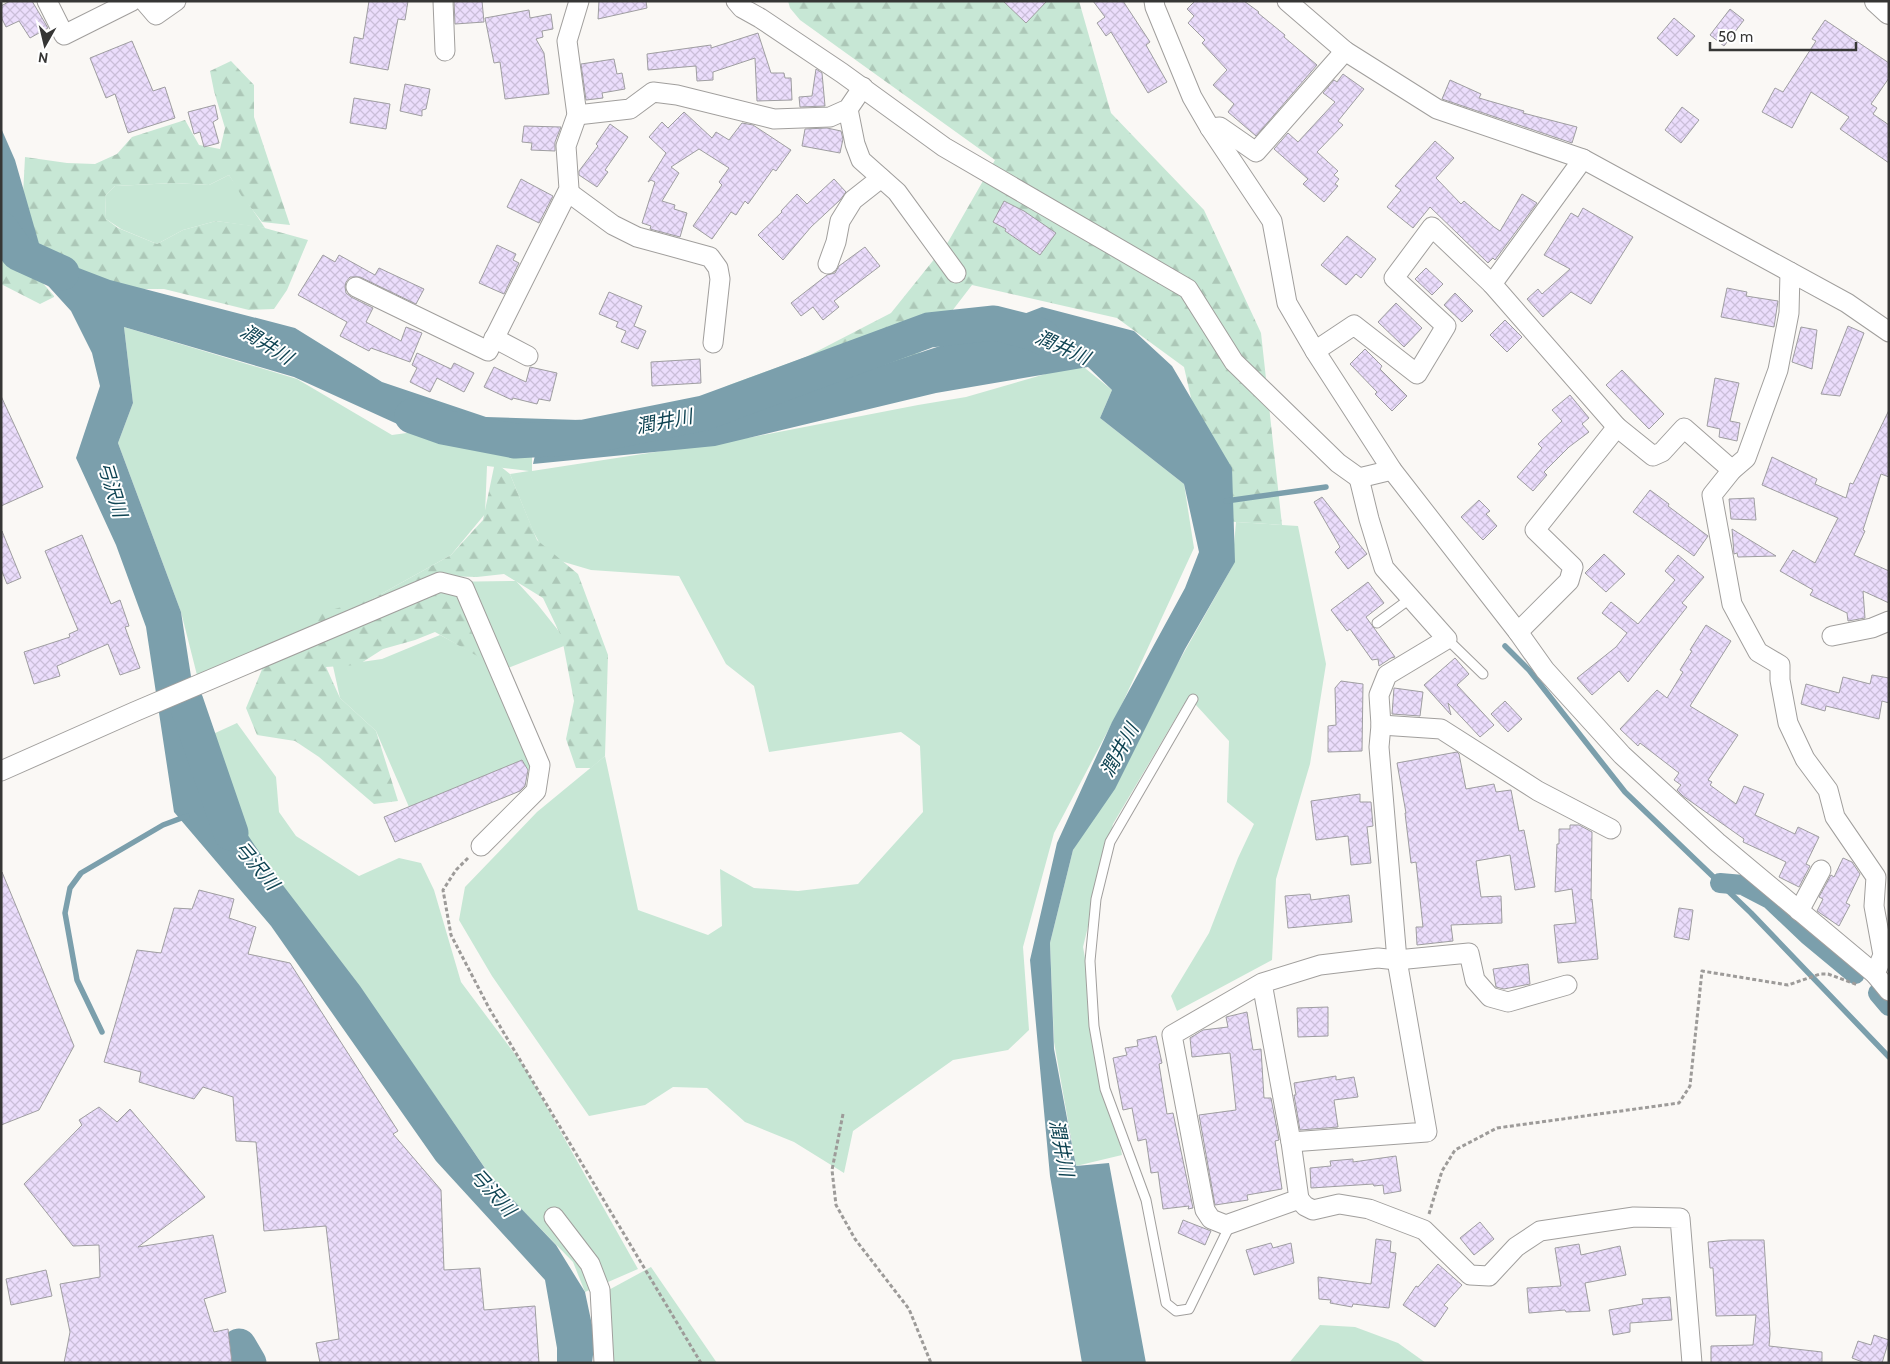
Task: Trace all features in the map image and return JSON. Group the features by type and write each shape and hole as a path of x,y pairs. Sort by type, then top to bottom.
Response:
{"street":[{"path":"47,1 64,35 132,1"},
{"path":"144,1 156,15 176,1"},
{"path":"443,1 445,51"},
{"path":"356,288 488,351 569,189 566,146 577,114 567,41 578,1"},
{"path":"736,1 742,8 760,18 862,87 944,147 1188,289 1234,362 1338,463 1359,478 1384,568 1448,639 1387,675 1379,695 1381,724 1379,747 1397,960 1427,1132 1291,1142"},
{"path":"1154,1 1154,7 1192,97 1210,128 1272,221 1287,303 1315,351 1392,470 1518,632 1545,670 1622,756 1717,842 1882,983"},
{"path":"1287,1 1345,51 1437,109 1583,158 1847,303 1889,332"},
{"path":"1877,1 1889,12"},
{"path":"1210,128 1220,127 1256,152 1345,51"},
{"path":"577,114 630,108 653,92 677,94 774,119 830,117 848,109 862,87"},
{"path":"848,109 855,144 861,160 897,192 956,273"},
{"path":"1492,284 1583,158"},
{"path":"828,264 836,242 840,221 853,200 881,178"},
{"path":"568,192 614,225 637,237 710,256 718,268 720,279 713,343"},
{"path":"1315,351 1354,325 1417,374 1446,326 1394,278 1432,227 1492,284 1617,427 1653,456 1662,452 1684,428 1732,470"},
{"path":"1790,272 1789,313 1778,370 1746,458 1732,470 1712,495 1732,604 1758,652 1780,665 1780,680 1788,723 1805,758 1828,790 1835,817 1876,877 1874,906 1886,955 1882,983"},
{"path":"494,338 528,356"},
{"path":"1518,632 1569,581 1573,567 1535,530 1617,427"},
{"path":"1359,478 1392,470"},
{"path":"1,771 134,712 440,582 464,588 540,765 536,791 481,846"},
{"path":"1832,636 1872,628 1889,622"},
{"path":"1381,724 1441,729 1538,791 1611,829"},
{"path":"1799,911 1822,870"},
{"path":"1299,1199 1226,1225 1211,1219 1205,1210 1172,1035 1262,983 1320,966 1378,958 1397,960 1469,953 1475,980 1490,997 1508,1002 1567,986"},
{"path":"1262,983 1291,1142 1299,1199 1305,1206 1313,1210 1339,1204 1369,1209 1424,1230 1470,1274 1489,1276 1516,1247 1540,1231 1634,1217 1680,1218 1692,1363"},
{"path":"554,1217 590,1264 600,1290 604,1363"}],"lane":[{"path":"1377,623 1411,598"},
{"path":"1448,639 1484,674"},
{"path":"1193,699 1110,842 1096,898 1090,961 1094,1026 1105,1090 1146,1200 1166,1303 1176,1311 1188,1309 1232,1223"}],"path":[{"path":"481,846 456,870 442,890 451,936 489,1008 700,1363"},
{"path":"1424,1230 1442,1171 1455,1150 1497,1128 1679,1103 1690,1086 1702,971 1788,985 1820,974 1828,974 1861,986 1882,983"},
{"path":"843,1114 832,1170 836,1205 855,1239 909,1308 931,1363"}],"green space":[{"path":"788,1 1079,1 1111,113 1204,210 1261,333 1282,525 1219,521 1184,367 1117,318 972,285 912,363 726,432 686,407 729,385 806,357 891,313 948,242 995,160 800,20 790,8"},
{"path":"231,61 254,85 254,117 290,225 262,222 241,195 229,175 209,185 174,183 115,186 105,196 106,219 118,228 157,244 183,230 216,221 261,227 308,240 287,290 274,309 249,310 164,289 122,289 42,254 23,195 25,157 67,163 95,164 117,154 132,137 185,120 199,145 220,149 225,128 210,71"},
{"path":"229,175 265,228 216,221 183,230 157,244 121,229 106,219 105,196 115,186 174,183 209,185"},
{"path":"1,235 54,297 40,304 1,284"},
{"path":"124,327 297,379 392,435 436,429 532,440 532,471 753,437 966,397 1080,364 1112,390 1100,418 1184,484 1194,548 1122,704 1054,833 1023,947 1029,1030 1008,1050 953,1060 853,1131 844,1173 794,1142 745,1122 707,1088 673,1087 645,1105 589,1116 492,976 459,920 465,887 537,812 605,756 638,910 708,935 722,926 720,869 754,888 798,891 858,884 923,812 920,746 901,732 769,752 754,686 726,664 679,576 591,570 547,557 533,531 510,474 529,471 487,466 485,514 451,555 374,598 268,645 198,679 181,612 118,443 133,403"},
{"path":"495,462 510,474 537,540 578,574 608,655 605,756 591,768 576,768 566,739 574,701 562,638 543,598 504,574 477,577 443,576 486,661 435,632 383,649 358,665 326,667 340,698 376,731 398,801 374,804 319,757 295,741 257,735 246,708 268,655 313,615 374,598 451,555 483,520"},
{"path":"1236,522 1298,526 1326,664 1310,764 1276,879 1272,960 1177,1011 1171,996 1209,933 1238,858 1254,824 1227,802 1229,741 1196,705 1184,704 1113,824 1083,947 1122,1155 1076,1166 1054,1042 1050,943 1073,850 1232,567"},
{"path":"516,581 569,644 493,674 529,719 537,784 522,760 409,807 376,731 340,698 333,666 382,659 440,635 481,657 440,582"},
{"path":"237,723 276,777 279,812 296,836 359,876 399,858 421,863 434,890 461,982 523,1065 638,1269 585,1292 573,1262 494,1181 397,1041 265,872 200,740"},
{"path":"651,1267 717,1363 598,1363 592,1299"},
{"path":"1320,1325 1355,1327 1398,1343 1426,1363 1289,1363"}],"water":[{"path":"1,128 15,160 42,254 110,280 295,328 382,382 486,417 705,424 946,344 1042,307 1134,331 1172,366 1232,468 1235,562 1185,649 1115,789 1073,850 1050,943 1054,1049 1076,1166 1109,1163 1146,1363 1082,1363 1050,1176 1030,960 1057,843 1112,722 1185,588 1199,552 1184,484 1100,418 1112,390 1088,367 936,393 715,446 533,464 538,442 614,430 486,430 404,427 294,377 124,327 133,403 118,443 181,612 206,773 272,871 360,986 491,1177 556,1245 585,1292 595,1339 592,1363 557,1363 557,1348 545,1280 436,1161 271,926 174,812 146,627 116,545 76,458 100,386 92,353 71,311 1,234"}],"building":[{"path":"10,1 32,1 48,28 30,38 19,21 6,27 1,17 1,6"},
{"path":"369,1 408,1 405,20 398,19 388,70 350,63 354,37 363,39"},
{"path":"454,1 482,1 484,22 455,24"},
{"path":"599,1 646,1 647,8 598,19"},
{"path":"1003,1 1047,1 1026,23"},
{"path":"1093,1 1123,1 1150,42 1146,45 1167,82 1148,93 1111,32 1106,36 1097,23 1105,17"},
{"path":"1195,1 1244,1 1259,12 1285,35 1284,37 1317,65 1256,136 1228,112 1234,104 1213,85 1227,70 1202,43 1205,40 1188,23 1194,16 1187,9"},
{"path":"1730,9 1744,20 1724,46 1710,35"},
{"path":"529,10 530,18 551,14 553,29 542,31 543,37 536,39 544,53 549,94 505,99 500,62 494,63 485,18"},
{"path":"1674,18 1695,36 1677,56 1657,38"},
{"path":"1825,20 1889,63 1889,78 1871,104 1877,108 1873,114 1889,125 1889,163 1840,129 1849,117 1811,92 1792,128 1762,112 1775,88 1783,92 1816,41 1812,39"},
{"path":"758,33 771,73 784,73 785,78 791,78 792,100 757,101 755,58 713,72 713,80 697,81 696,66 648,70 647,54 711,45 711,48"},
{"path":"132,41 153,91 165,87 175,118 128,133 115,94 106,98 90,58"},
{"path":"614,59 617,74 622,73 625,89 602,93 603,98 586,100 581,64"},
{"path":"816,69 822,73 825,106 800,107 799,97 812,96"},
{"path":"1343,74 1364,89 1338,121 1343,125 1317,152 1338,171 1334,175 1339,179 1335,184 1338,186 1324,202 1303,184 1308,179 1274,149 1288,133 1298,142 1335,102 1323,93 1334,80 1337,82"},
{"path":"1450,80 1481,94 1479,98 1524,111 1523,113 1577,127 1572,143 1442,99"},
{"path":"405,84 430,89 426,109 422,110 422,116 400,111"},
{"path":"354,98 390,104 386,129 350,123"},
{"path":"215,105 218,119 213,122 219,143 204,147 200,132 194,134 188,112"},
{"path":"1682,107 1699,120 1681,143 1665,130"},
{"path":"684,112 712,138 716,132 729,140 742,123 753,125 791,150 776,171 773,169 748,204 745,201 736,215 731,212 712,239 693,226 722,185 719,182 729,168 699,149 671,167 679,173 662,201 675,205 674,209 687,213 680,237 650,229 651,226 642,223 655,182 651,180 648,182 666,153 649,137 662,122 668,128"},
{"path":"610,124 628,137 605,170 608,172 597,187 579,175 579,171 598,146 596,144"},
{"path":"524,126 561,127 555,142 555,151 531,150 532,143 522,142"},
{"path":"827,128 841,131 843,139 840,153 802,146 805,129"},
{"path":"1435,141 1454,158 1436,178 1461,204 1464,201 1500,231 1522,194 1537,203 1495,260 1493,258 1488,263 1430,207 1413,228 1387,207 1401,190 1395,186"},
{"path":"521,179 553,196 539,223 507,207"},
{"path":"834,179 846,192 811,227 783,260 758,235 782,212 797,194 807,204"},
{"path":"1004,201 1024,211 1056,233 1040,255 1005,231 1006,229 993,222"},
{"path":"1583,208 1633,237 1591,304 1571,292 1543,317 1527,299 1538,289 1542,294 1570,269 1544,255 1571,213 1578,217"},
{"path":"1347,236 1376,259 1361,278 1356,274 1346,285 1321,265"},
{"path":"497,245 516,254 513,260 519,263 504,294 479,283"},
{"path":"865,247 880,266 834,301 839,307 823,320 813,307 801,316 791,303 827,275 835,273 839,266"},
{"path":"323,255 335,262 339,255 375,275 379,268 424,289 416,304 360,277 350,277 345,287 346,293 351,297 373,308 366,322 401,341 406,327 422,333 410,362 371,348 369,351 340,336 347,322 298,295"},
{"path":"1426,268 1443,284 1432,295 1415,279"},
{"path":"1727,288 1747,292 1746,296 1778,301 1774,327 1721,317"},
{"path":"609,292 642,306 634,326 646,331 638,349 621,342 626,331 616,327 618,322 599,314"},
{"path":"1455,293 1473,311 1462,322 1444,305"},
{"path":"1396,303 1422,328 1404,347 1378,322"},
{"path":"1505,320 1522,337 1507,352 1490,335"},
{"path":"1848,326 1864,333 1840,396 1821,394"},
{"path":"1801,327 1817,330 1812,369 1792,362"},
{"path":"1365,349 1382,366 1380,369 1407,396 1392,411 1350,364"},
{"path":"417,353 451,369 454,363 474,373 464,392 437,378 430,392 410,382 417,368 412,365"},
{"path":"700,359 701,383 652,386 651,362"},
{"path":"494,367 526,382 530,367 557,373 550,401 539,399 537,404 513,398 512,400 484,387"},
{"path":"1622,370 1664,414 1649,429 1606,385"},
{"path":"1715,378 1739,383 1730,421 1740,423 1737,441 1719,437 1720,429 1707,426"},
{"path":"1570,395 1589,418 1582,424 1589,432 1569,447 1544,472 1547,475 1533,491 1517,477 1542,448 1538,444 1562,421 1552,410"},
{"path":"1,396 43,487 1,506"},
{"path":"1889,410 1889,477 1881,474 1863,530 1865,531 1854,555 1889,571 1889,603 1863,591 1865,618 1848,621 1847,613 1810,595 1813,590 1780,571 1793,550 1815,563 1838,518 1762,485 1772,457 1817,479 1815,484 1846,498 1850,483 1853,484"},
{"path":"1650,490 1708,536 1694,556 1633,512"},
{"path":"1322,497 1367,554 1348,569 1335,552 1340,547 1314,502"},
{"path":"1754,498 1756,520 1731,519 1729,499"},
{"path":"1479,500 1490,511 1486,514 1497,526 1483,540 1461,517"},
{"path":"1732,529 1776,556 1738,557 1737,553 1734,554"},
{"path":"2,531 21,578 7,584 1,569"},
{"path":"82,535 111,604 120,600 129,626 125,627 140,668 120,675 108,644 57,666 60,676 34,684 24,652 70,637 69,634 78,630 45,551"},
{"path":"1604,554 1625,574 1606,592 1585,573"},
{"path":"1678,555 1704,577 1682,603 1687,607 1628,682 1619,671 1592,695 1577,678 1616,647 1627,633 1602,613 1611,602 1638,624 1675,580 1665,571"},
{"path":"1368,582 1384,603 1366,617 1395,657 1379,666 1378,659 1372,660 1350,629 1347,631 1331,610"},
{"path":"1706,625 1731,641 1690,706 1738,735 1708,780 1712,782 1710,785 1736,804 1744,786 1764,794 1755,815 1795,834 1798,827 1819,837 1806,864 1810,866 1799,887 1779,877 1786,862 1743,842 1744,839 1683,796 1677,790 1681,785 1674,780 1679,773 1640,743 1638,746 1620,729 1657,690 1667,698 1683,672 1680,670 1692,651 1690,650"},
{"path":"1455,658 1469,674 1457,685 1494,725 1480,737 1448,703 1451,715 1424,685"},
{"path":"1872,675 1889,678 1889,703 1882,701 1879,719 1826,706 1825,711 1801,704 1806,684 1839,693 1843,677 1870,684"},
{"path":"1341,681 1363,684 1362,751 1328,752 1328,726 1336,725 1335,688"},
{"path":"1394,688 1423,692 1420,716 1392,714"},
{"path":"1505,701 1522,719 1508,732 1491,714"},
{"path":"1457,752 1466,789 1494,784 1496,792 1511,790 1519,831 1524,830 1535,887 1515,890 1510,855 1476,861 1481,897 1501,896 1502,923 1451,925 1453,941 1417,945 1416,927 1423,927 1416,862 1411,863 1406,813 1397,763"},
{"path":"522,760 528,770 525,786 520,791 395,842 384,817"},
{"path":"1360,794 1360,802 1371,802 1373,826 1367,827 1371,863 1351,865 1348,836 1316,840 1311,801"},
{"path":"1570,825 1579,825 1592,832 1591,900 1598,959 1558,963 1554,925 1576,923 1572,889 1555,892 1559,829 1570,829"},
{"path":"1843,858 1852,862 1860,874 1846,903 1850,905 1839,926 1817,911 1823,899 1819,897 1831,875 1834,877"},
{"path":"2,872 74,1046 39,1110 1,1125"},
{"path":"199,890 234,899 229,918 256,927 248,954 290,963 398,1131 393,1134 441,1190 444,1270 480,1268 484,1310 535,1306 539,1363 320,1363 316,1343 339,1339 326,1226 264,1231 256,1142 236,1141 233,1097 203,1087 194,1099 139,1082 141,1072 104,1062 137,950 161,953 174,908 192,909"},
{"path":"1310,894 1311,900 1349,895 1352,922 1288,928 1285,896"},
{"path":"1679,908 1693,910 1689,940 1674,937"},
{"path":"1528,964 1530,984 1504,989 1496,987 1493,969"},
{"path":"1328,1007 1328,1036 1298,1037 1297,1008"},
{"path":"1247,1012 1253,1050 1261,1049 1264,1098 1271,1098 1279,1140 1275,1141 1282,1189 1247,1195 1248,1200 1215,1205 1199,1115 1236,1110 1230,1053 1192,1057 1190,1038 1203,1030 1228,1027 1226,1017"},
{"path":"1156,1036 1162,1063 1159,1064 1167,1114 1173,1113 1193,1208 1188,1209 1189,1206 1163,1209 1158,1172 1151,1173 1146,1139 1138,1141 1132,1108 1123,1110 1113,1058 1127,1055 1125,1048 1138,1046 1137,1040"},
{"path":"1336,1076 1336,1080 1354,1077 1358,1097 1334,1100 1338,1127 1300,1130 1294,1095 1296,1095 1294,1083"},
{"path":"99,1107 117,1122 130,1109 205,1197 138,1247 213,1235 226,1292 204,1299 214,1332 228,1329 232,1363 64,1363 70,1332 60,1284 100,1277 99,1245 73,1246 24,1184 82,1125 79,1120"},
{"path":"1396,1156 1401,1191 1384,1194 1383,1185 1374,1186 1373,1184 1311,1188 1310,1168 1331,1166 1330,1161 1353,1159 1353,1162"},
{"path":"1183,1220 1211,1231 1205,1245 1178,1233"},
{"path":"1480,1222 1494,1239 1474,1255 1460,1238"},
{"path":"1376,1239 1391,1241 1390,1252 1396,1253 1389,1308 1353,1304 1352,1307 1330,1303 1331,1300 1319,1299 1318,1277 1371,1284"},
{"path":"1764,1240 1770,1334 1769,1346 1822,1352 1822,1363 1711,1363 1711,1346 1753,1345 1756,1315 1716,1316 1713,1268 1710,1268 1708,1242"},
{"path":"1271,1243 1273,1248 1291,1243 1294,1263 1254,1275 1246,1250"},
{"path":"1579,1244 1581,1255 1620,1246 1626,1275 1585,1283 1590,1311 1566,1312 1565,1310 1529,1313 1527,1288 1561,1286 1555,1248"},
{"path":"1438,1264 1462,1285 1444,1305 1448,1308 1435,1327 1403,1305 1416,1286 1418,1287"},
{"path":"46,1270 52,1296 11,1305 6,1279"},
{"path":"1670,1297 1672,1320 1630,1323 1630,1332 1613,1335 1609,1310 1643,1304 1642,1299"},
{"path":"1874,1335 1889,1340 1882,1363 1865,1363 1852,1358 1858,1341 1871,1345"}],"waterway":[{"name":"潤井川","path":"1,229 18,253 62,273"},
{"name":"潤井川","path":"412,416 443,427 515,441 585,437 704,413 929,330 994,323 1034,333 1044,338"},
{"path":"1226,501 1326,487"},
{"path":"1505,646 1529,670 1625,792 1751,913 1889,1057"},
{"name":"弓沢川","path":"186,702 231,833"},
{"path":"102,1032 77,980 65,913 70,888 81,873 163,825 187,816"},
{"path":"1720,883 1743,885 1770,899 1808,935 1855,974"},
{"path":"1878,993 1889,1006"},
{"path":"239,1346 249,1363"}]}
